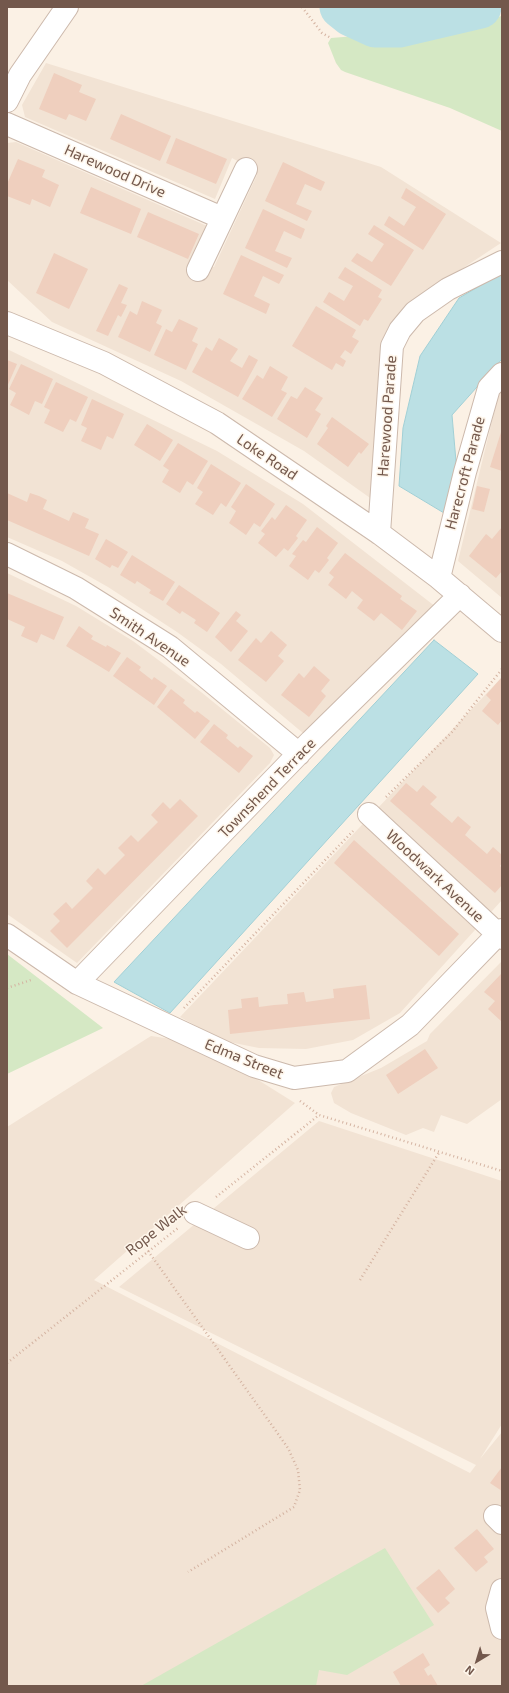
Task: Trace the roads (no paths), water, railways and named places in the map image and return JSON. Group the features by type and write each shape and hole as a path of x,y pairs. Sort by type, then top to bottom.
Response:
{"street":[{"path":"7,101 20,75 64,8"},
{"name":"Harewood Drive","path":"7,124 222,218"},
{"path":"198,270 246,169"},
{"name":"Harewood Parade","path":"379,533 392,346 400,330 415,312 448,289 502,262"},
{"name":"Loke Road","path":"7,323 104,363 217,423 379,533 439,578 502,631"},
{"name":"Harecroft Parade","path":"439,578 465,472 488,388 502,374"},
{"name":"Smith Avenue","path":"7,554 76,588 170,647 305,748"},
{"name":"Townshend Terrace","path":"77,983 305,748 460,596"},
{"name":"Woodwark Avenue","path":"369,814 501,934"},
{"name":"Edma Street","path":"7,935 77,983 254,1066 294,1078 347,1071 410,1025 501,934"},
{"path":"195,1213 248,1238"},
{"path":"502,1590 497,1608 502,1628"}],"water":[{"path":"502,273 502,359 452,415 457,473 444,513 399,486 403,428 420,356 459,298"},
{"path":"434,640 478,674 170,1013 114,982"}],"waterway":[{"path":"341,7 351,15 375,26 399,26 480,7"}]}
